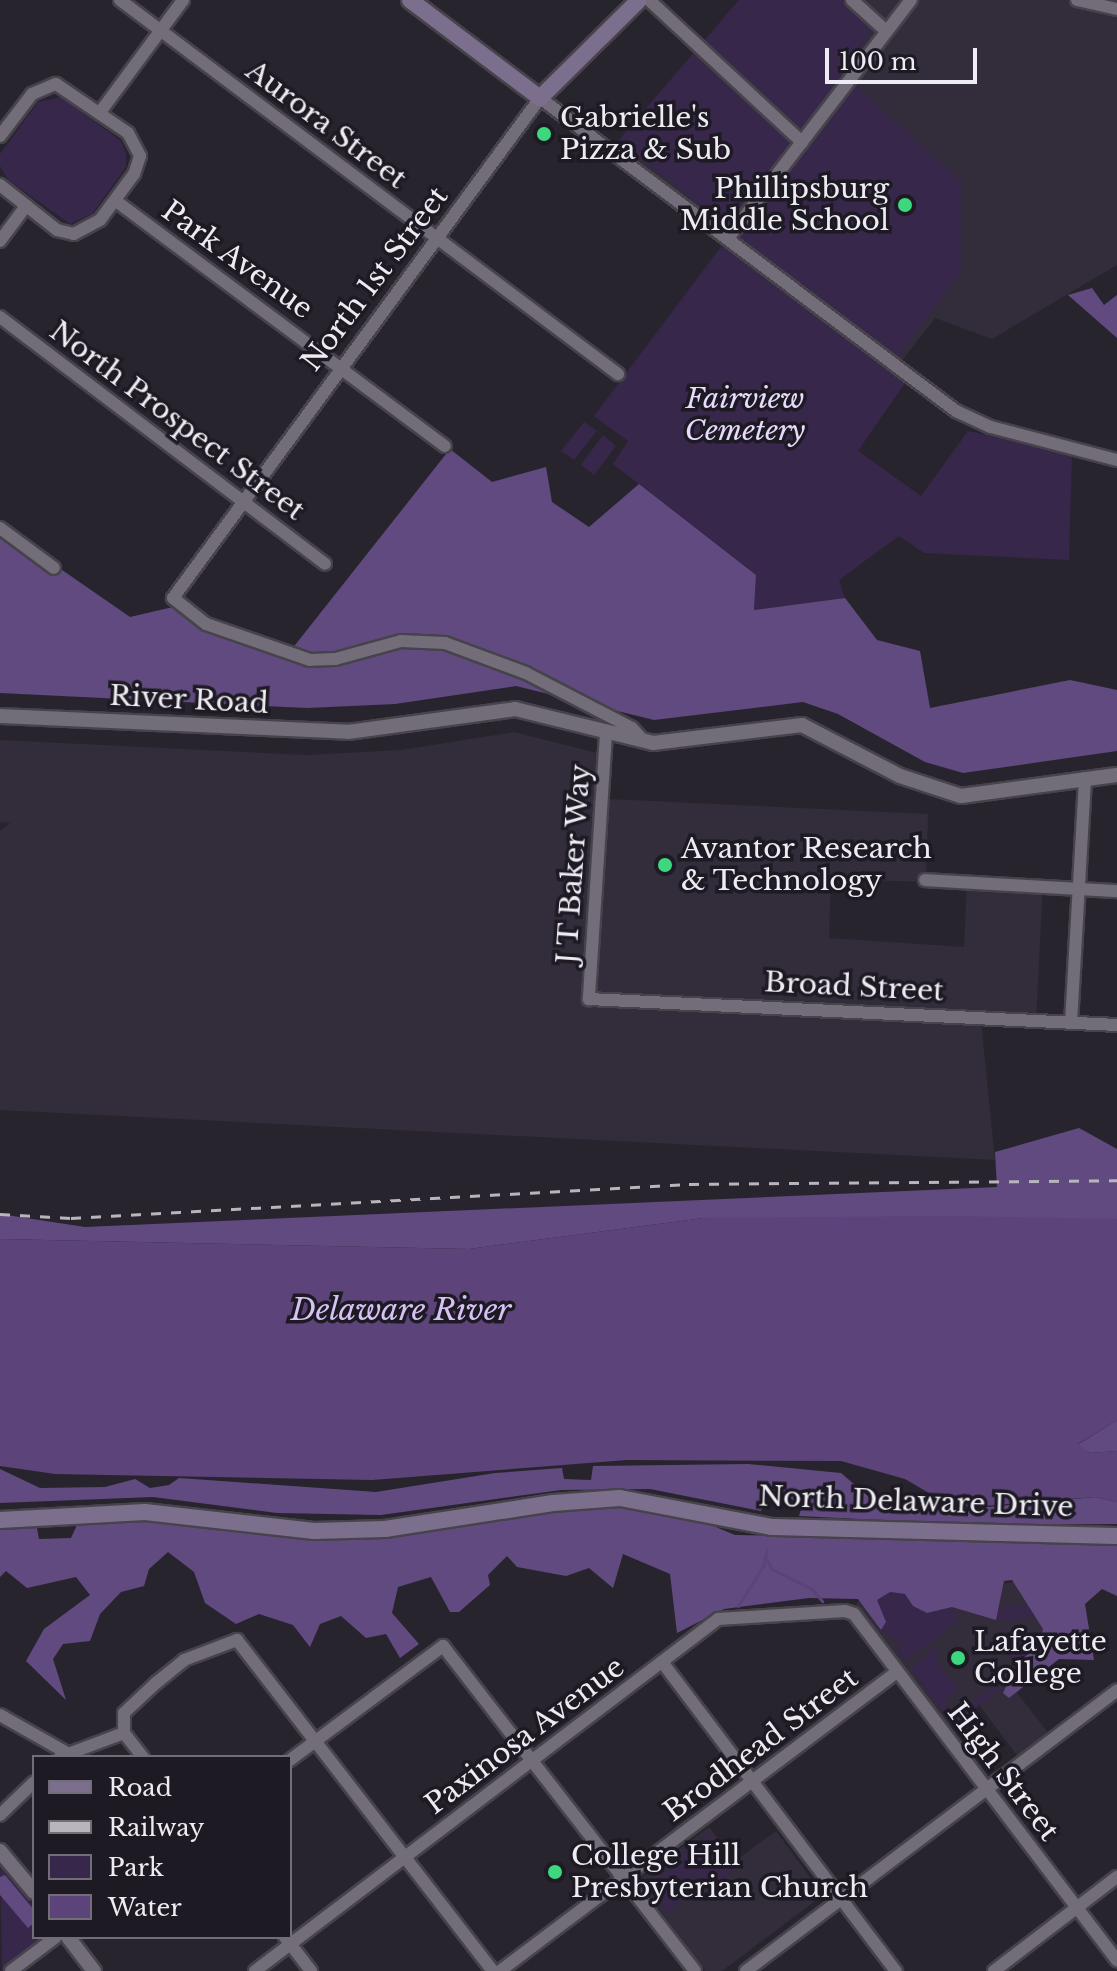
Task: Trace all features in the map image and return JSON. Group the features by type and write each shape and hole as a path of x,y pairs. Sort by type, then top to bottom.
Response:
{"main road":[{"path":"410,0 540,98"},
{"name":"North 1st Street","path":"540,98 639,0"},
{"name":"North Delaware Drive","path":"0,1520 145,1512 314,1531 385,1529 553,1503 620,1498 772,1527 1117,1536"}],"street":[{"name":"Aurora Street","path":"120,0 618,374"},
{"path":"101,111 183,0"},
{"path":"649,0 802,142"},
{"path":"852,0 885,30"},
{"path":"729,237 911,0"},
{"path":"1077,0 1117,9"},
{"path":"0,136 32,94 52,84 72,90 128,133 140,156 116,201 93,227 74,234 57,230 0,185"},
{"path":"540,98 969,419 1117,460"},
{"name":"North 1st Street","path":"540,98 176,589 175,603 206,624 310,660 335,659 401,641 445,643 549,685 632,728 645,742"},
{"path":"0,110 12,119"},
{"name":"Park Avenue","path":"116,201 445,446"},
{"path":"0,241 26,206"},
{"name":"North Prospect Street","path":"0,317 325,564"},
{"path":"0,528 54,568"},
{"name":"River Road","path":"0,716 306,732 375,729 515,709 645,742 802,725 947,795 991,794 1117,775"},
{"name":"J T Baker Way","path":"589,999 606,733"},
{"path":"1071,1023 1085,778"},
{"path":"925,880 1117,891"},
{"name":"Broad Street","path":"589,999 1117,1025"},
{"name":"Paxinosa Avenue","path":"292,1937 533,1763 726,1615 851,1612"},
{"name":"High Street","path":"851,1612 1117,1961"},
{"path":"141,1755 124,1733 124,1713 174,1667 237,1640 493,1971"},
{"path":"292,1759 443,1646 695,1971"},
{"path":"662,1662 896,1971"},
{"name":"Brodhead Street","path":"500,1971 897,1672"},
{"path":"746,1971 1115,1695"},
{"path":"0,1715 62,1755 124,1733"},
{"path":"0,1815 32,1784"},
{"path":"0,1851 32,1890"},
{"path":"994,1971 1117,1877"},
{"path":"11,1971 53,1939"},
{"path":"70,1939 94,1971"},
{"path":"288,1940 311,1971"},
{"name":"Paxinosa Avenue","path":"255,1971 288,1940"}],"shaded area":[{"name":"Phillipsburg Middle School","path":"739,0 1117,0 1117,265 992,339 935,318 901,362 614,146"},
{"path":"1092,288 1104,305 1117,295 1117,338 1068,295"},
{"path":"450,449 492,482 546,467 552,502 589,527 639,484 756,575 754,610 845,598 877,640 920,651 930,708 1070,680 1117,690 1117,751 963,773 925,762 838,714 803,702 654,720 516,686 395,704 307,708 0,693 0,527 130,617 173,607 288,654"},
{"path":"514,732 609,756 609,799 928,814 926,882 831,879 829,938 964,947 967,880 1043,885 1036,1022 981,1020 995,1160 0,1110 0,831 10,823 0,822 0,740 306,755 401,750"},
{"path":"1079,1128 1117,1149 1117,1220 704,1218 469,1249 0,1239 0,1214 85,1227 997,1187 995,1152"},
{"path":"1117,1420 1117,1451 1090,1453 1077,1445"},
{"path":"748,1464 841,1473 869,1497 955,1510 1096,1497 1117,1502 1117,1524 980,1525 799,1516 802,1506 784,1494 768,1494 761,1511 650,1489 561,1490 381,1515 277,1513 153,1497 0,1503 0,1469 40,1488 105,1487 135,1479 150,1488 169,1485 179,1478 376,1492 495,1473 562,1468 564,1479 591,1480 593,1466"},
{"path":"574,1504 682,1513 735,1535 1117,1541 1117,1596 1102,1589 1085,1604 1094,1660 1059,1659 1009,1698 1003,1693 1014,1668 1040,1642 1043,1629 1012,1580 1004,1581 996,1620 952,1607 927,1613 913,1606 905,1594 890,1592 877,1600 886,1622 881,1630 858,1599 809,1598 724,1609 677,1633 670,1574 623,1554 613,1588 589,1568 566,1576 517,1567 507,1556 488,1575 490,1585 459,1612 450,1612 431,1577 398,1587 392,1613 419,1644 400,1658 386,1634 366,1638 341,1616 320,1624 310,1647 293,1625 259,1614 236,1624 205,1603 194,1572 168,1552 149,1569 144,1586 121,1592 100,1614 90,1641 63,1644 53,1659 66,1700 26,1661 44,1629 90,1595 76,1577 27,1588 6,1571 0,1577 0,1530 37,1528 39,1539 71,1538 77,1525 100,1519 180,1518 282,1536 367,1538 421,1533"},
{"name":"Lafayette College","path":"1029,1581 1052,1637 1007,1680 1053,1739 1022,1762 979,1705 942,1732 851,1612 861,1598"},
{"path":"709,1827 735,1861 776,1831 823,1895 722,1971 705,1971 638,1880"},
{"path":"5,1875 32,1908 32,1925 28,1928 0,1895 0,1877"}],"green space":[{"path":"739,0 841,0 872,29 842,73 961,182 962,270 896,359 618,141"},
{"path":"61,97 121,141 126,153 126,167 92,214 70,224 8,180 0,166 0,154 38,102"},
{"name":"Fairview Cemetery","path":"723,244 905,383 858,451 921,496 968,431 1072,454 1069,560 924,553 899,536 839,580 845,598 754,610 756,575 613,464 628,441 594,416"},
{"path":"584,422 597,431 574,460 561,451"},
{"path":"603,435 616,446 594,475 581,465"},
{"path":"890,1592 905,1594 913,1606 952,1607 958,1622 904,1661 897,1651 903,1645 881,1630 886,1622 877,1600"},
{"path":"1032,1604 1033,1617 998,1621 996,1609"},
{"path":"1037,1636 1040,1642 1032,1652 1014,1663 1000,1640 1019,1644"},
{"path":"938,1644 937,1663 958,1689 944,1700 949,1708 944,1712 911,1669"},
{"path":"993,1686 1002,1688 952,1726 948,1720"},
{"path":"708,1834 732,1870 718,1886 699,1879 681,1855"},
{"path":"682,1861 700,1886 667,1912 648,1886"},
{"path":"0,1863 32,1903 32,1939 43,1939 2,1971"}],"water":[{"name":"Delaware River","path":"950,1216 1117,1219 1117,1420 1078,1444 1090,1453 1117,1451 1117,1502 1096,1497 970,1507 946,1503 905,1479 841,1461 627,1460 372,1480 55,1474 0,1466 0,1239 469,1249 704,1218"}],"waterway":[{"path":"738,1606 763,1566 767,1550"},
{"path":"765,1556 772,1569 812,1589 822,1601"}],"railway":[{"path":"0,1214 71,1218 689,1184 1117,1180"}],"place":[{"name":"Gabrielle's Pizza & Sub","path":"544,134"},
{"name":"Phillipsburg Middle School","path":"905,205"},
{"name":"Avantor Research & Technology","path":"665,865"},
{"name":"Lafayette College","path":"958,1658"},
{"name":"College Hill Presbyterian Church","path":"555,1872"}]}
